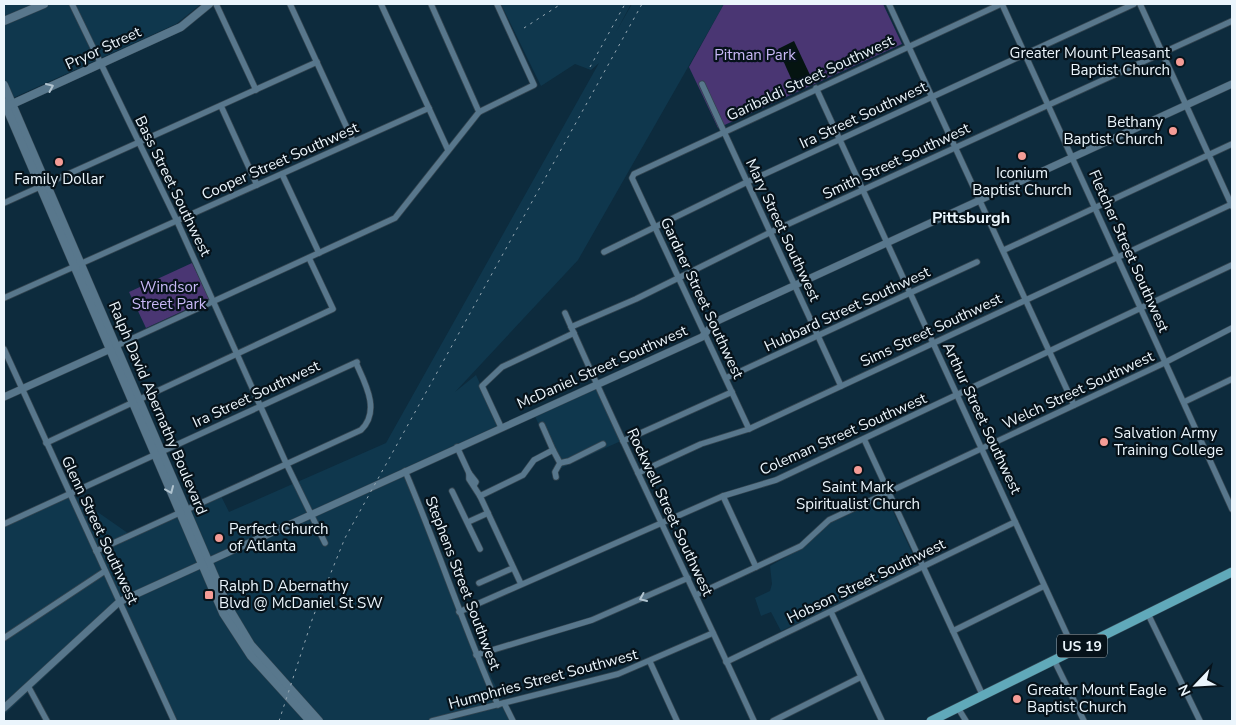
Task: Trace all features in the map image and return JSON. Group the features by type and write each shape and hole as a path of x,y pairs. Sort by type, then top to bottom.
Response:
{"main road":[{"path":"4,21 44,4"},
{"name":"Pryor Street","path":"6,105 181,27 209,4"},
{"name":"Ralph David Abernathy Boulevard","path":"4,85 6,105 44,186 206,563 227,605 251,645 319,721"},
{"name":"Ralph David Abernathy Boulevard","path":"206,563 223,613 243,647 310,721"},
{"name":"US 19","path":"931,721 1232,572"}],"street":[{"name":"Bass Street Southwest","path":"72,4 138,143 178,221 286,463 325,543"},
{"path":"216,4 256,90"},
{"path":"290,4 353,141"},
{"path":"381,4 448,150"},
{"path":"431,4 479,112"},
{"path":"4,397 396,218 479,112 534,85 497,4"},
{"path":"889,4 1004,250 1074,406"},
{"name":"Garibaldi Street Southwest","path":"632,178 634,174 816,88 1001,4"},
{"name":"Fletcher Street Southwest","path":"1001,4 1096,207 1232,509"},
{"name":"Ira Street Southwest","path":"604,252 747,182 1134,4"},
{"path":"1140,4 1232,204"},
{"name":"Smith Street Southwest","path":"571,327 1048,104 1232,21"},
{"path":"4,203 317,62"},
{"name":"Mary Street Southwest","path":"702,84 842,386"},
{"name":"McDaniel Street Southwest","path":"4,708 119,602 702,337 714,322 1232,84"},
{"name":"Arthur Street Southwest","path":"816,88 1074,650"},
{"path":"221,106 257,185"},
{"name":"Cooper Street Southwest","path":"4,298 429,108"},
{"path":"1004,250 1232,144"},
{"path":"282,174 319,253"},
{"name":"Gardner Street Southwest","path":"632,178 749,429"},
{"name":"Sims Street Southwest","path":"638,473 701,444 749,429 1232,204"},
{"path":"46,443 236,352 333,309 309,258"},
{"name":"Hubbard Street Southwest","path":"726,378 977,262"},
{"name":"Coleman Street Southwest","path":"458,612 520,581 662,521 723,496 776,480 1232,265"},
{"name":"Rockwell Street Southwest","path":"565,313 596,385 662,521 754,721"},
{"name":"Welch Street Southwest","path":"696,595 801,546 829,520 1074,406 1232,328"},
{"path":"501,427 482,386 502,367 574,333"},
{"name":"Glenn Street Southwest","path":"4,349 174,721"},
{"name":"Ira Street Southwest","path":"4,524 357,362 369,392 371,403 369,423 362,430 286,463"},
{"path":"1184,402 1232,379"},
{"path":"623,441 732,392"},
{"path":"542,425 560,463"},
{"path":"864,439 983,696"},
{"path":"556,477 555,472 560,463 569,461 603,444"},
{"path":"457,447 469,473 476,482 474,485 520,581"},
{"path":"480,496 523,476 534,460 553,450"},
{"path":"96,551 286,463"},
{"name":"Stephens Street Southwest","path":"404,471 439,552 458,612 476,655 501,704 512,721"},
{"path":"452,491 480,549"},
{"path":"723,496 756,567"},
{"path":"468,522 488,513"},
{"name":"Hobson Street Southwest","path":"726,662 924,568 1015,522"},
{"path":"479,583 513,568"},
{"path":"4,637 105,571"},
{"path":"476,655 592,620 688,578"},
{"path":"953,631 1044,586"},
{"path":"831,612 882,721"},
{"path":"1148,614 1200,721"},
{"name":"Humphries Street Southwest","path":"432,721 618,674 650,662 713,633"},
{"path":"1054,660 1084,721"},
{"path":"650,662 677,721"},
{"path":"773,721 861,677"},
{"path":"28,686 47,721"},
{"path":"958,708 966,721"}],"shaded area":[{"path":"4,4 201,4 176,24 4,102"},
{"path":"501,4 631,4 616,32 632,4 724,4 578,260 455,392 476,375 501,430 407,471 461,613 512,721 175,721 121,605 4,715 4,640 7,638 4,630 4,523 69,492 132,536 219,492 229,512 386,443 599,63 591,70 575,64 541,86"},
{"path":"794,41 811,77 794,85 778,49"},
{"path":"597,385 623,440 559,469 534,414"},
{"path":"886,496 919,568 781,631 771,612 761,616 755,598 770,591 772,584 770,566 802,548 830,523"}],"green space":[{"name":"Pitman Park","path":"724,4 883,4 902,44 718,128 689,67"},
{"name":"Windsor Street Park","path":"192,263 209,299 146,328 129,292"}],"railway":[{"path":"524,28 561,4"},
{"path":"590,67 625,4"},
{"path":"279,721 313,617 345,538 642,4"}],"place":[{"name":"Greater Mount Pleasant Baptist Church","path":"1180,62"},
{"name":"Bethany Baptist Church","path":"1173,131"},
{"name":"Iconium Baptist Church","path":"1022,156"},
{"name":"Family Dollar","path":"59,162"},
{"name":"Salvation Army Training College","path":"1104,442"},
{"name":"Saint Mark Spiritualist Church","path":"858,470"},
{"name":"Perfect Church of Atlanta","path":"219,538"},
{"name":"Ralph D Abernathy Blvd @ McDaniel St SW","path":"209,595"},
{"name":"Greater Mount Eagle Baptist Church","path":"1017,699"}],"district":[{"name":"Pittsburgh","path":"971,218"}]}
